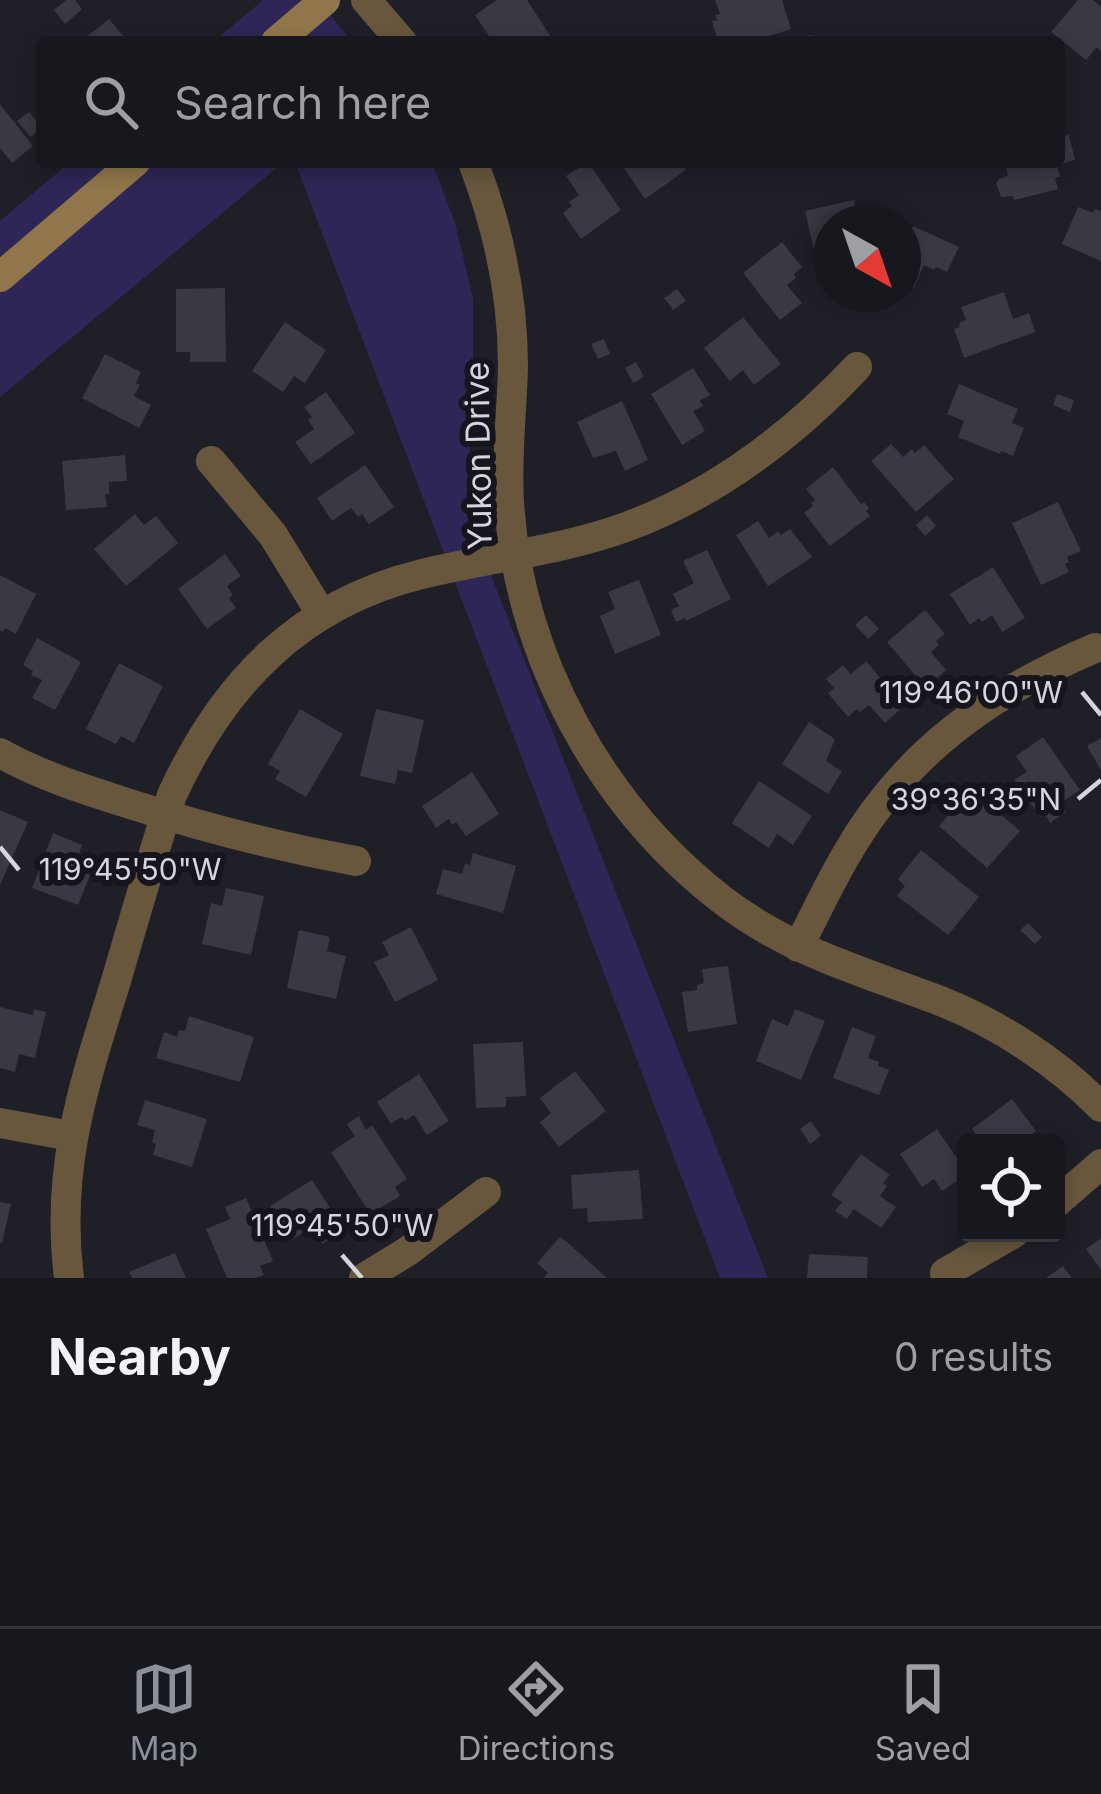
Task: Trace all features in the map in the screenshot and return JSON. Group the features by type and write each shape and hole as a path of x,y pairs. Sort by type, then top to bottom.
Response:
{"street":[{"path":"283,36 325,0"},
{"path":"366,0 397,36"},
{"path":"0,277 128,168"},
{"name":"Yukon Drive","path":"475,168 500,247 510,304 509,502 515,557 546,667 603,772 678,864 725,902 798,947 995,1028 1042,1058 1101,1107"},
{"path":"69,1278 65,1193 78,1105 166,816 193,750 250,672 322,615 375,588 572,544 683,501 782,438 857,367"},
{"path":"212,461 273,536 322,615"},
{"path":"798,947 846,855 909,771 950,731 996,698 1095,649"},
{"path":"0,753 70,785 166,816 279,847 356,861"},
{"path":"0,1123 71,1136"},
{"path":"1065,1195 1101,1164"},
{"path":"364,1278 486,1192"},
{"path":"945,1273 998,1242"}],"shaded area":[{"path":"263,0 318,0 347,36 220,36"},
{"path":"63,168 277,168 0,397 0,221"},
{"path":"297,168 434,168 455,223 473,298 466,512 768,1278 720,1278"}],"building":[{"path":"66,0 75,0 82,9 65,24 54,10"},
{"path":"497,0 527,0 550,36 489,36 475,15"},
{"path":"715,0 782,0 791,29 769,36 716,36 712,21 720,14"},
{"path":"1078,0 1093,0 1101,7 1101,51 1097,47 1086,60 1065,43 1065,36 1051,32"},
{"path":"109,19 123,36 88,36"},
{"path":"0,104 33,146 12,163 0,148"},
{"path":"29,112 36,120 36,132 31,137 17,121"},
{"path":"1069,135 1075,160 1065,162 1065,136"},
{"path":"579,168 592,168 621,210 581,239 563,213 579,195 566,176"},
{"path":"624,168 685,168 686,170 645,199"},
{"path":"1006,168 1058,168 1060,177 1055,178 1058,189 1014,200 1013,196 1001,197 996,183 1008,176"},
{"path":"1078,207 1101,211 1101,261 1062,244"},
{"path":"813,209 813,246 805,211"},
{"path":"921,230 959,247 947,272 924,265 921,272"},
{"path":"782,242 802,267 787,285 802,303 780,320 743,273"},
{"path":"225,288 226,362 190,362 190,352 176,352 176,289"},
{"path":"677,289 686,301 673,310 664,298"},
{"path":"1004,292 1013,319 1029,313 1035,332 964,358 954,329 966,320 961,307"},
{"path":"743,317 781,364 754,385 743,370 730,381 704,348"},
{"path":"285,322 326,350 305,383 294,376 283,392 252,371"},
{"path":"604,339 610,354 598,359 591,344"},
{"path":"105,354 141,372 134,396 151,405 139,428 82,398"},
{"path":"636,362 644,377 633,383 625,368"},
{"path":"693,368 710,395 693,411 705,431 682,445 651,394"},
{"path":"959,384 1018,409 1012,423 1024,428 1013,456 958,437 964,421 947,414"},
{"path":"326,392 355,433 311,464 295,442 314,429 304,407"},
{"path":"1057,394 1074,400 1070,412 1053,405"},
{"path":"622,401 648,460 625,471 616,451 593,458 577,422"},
{"path":"891,444 903,457 924,445 954,479 916,512 871,461"},
{"path":"125,455 127,481 109,482 107,507 66,510 62,461"},
{"path":"365,465 394,507 369,524 351,508 332,521 317,498"},
{"path":"833,467 869,508 870,516 830,546 804,513 815,500 806,489"},
{"path":"1058,502 1081,551 1067,557 1069,572 1041,585 1012,523"},
{"path":"135,514 144,525 156,516 178,543 126,586 94,549"},
{"path":"927,515 936,526 925,536 916,525"},
{"path":"758,521 769,538 790,529 812,557 768,586 736,535"},
{"path":"707,550 731,599 676,622 671,610 679,606 673,594 694,583 683,561"},
{"path":"225,554 241,576 227,586 236,608 207,629 178,589"},
{"path":"993,567 1025,618 1002,632 992,615 970,625 950,594"},
{"path":"0,575 36,594 16,634 0,630"},
{"path":"639,580 661,635 615,654 600,616 615,609 608,592"},
{"path":"925,610 945,634 931,652 946,670 926,688 887,642"},
{"path":"866,615 879,629 868,639 855,625"},
{"path":"37,638 81,662 55,710 32,698 42,680 23,665"},
{"path":"866,661 904,706 885,723 869,705 848,717 828,693 834,688 826,679 843,665 851,674"},
{"path":"119,663 163,686 134,743 121,736 116,744 86,729"},
{"path":"300,709 343,734 306,797 275,779 280,771 268,764"},
{"path":"376,709 424,720 412,773 398,770 395,784 360,776"},
{"path":"809,722 835,739 826,761 842,771 828,794 782,764"},
{"path":"1043,737 1080,790 1059,804 1066,812 1050,823 1045,814 1040,817 1014,780 1027,772 1016,756"},
{"path":"1101,738 1101,770 1087,746"},
{"path":"472,772 499,814 466,836 449,819 436,828 422,806"},
{"path":"759,781 812,816 793,845 777,834 769,848 732,823"},
{"path":"961,801 975,814 986,802 1020,831 987,868 939,826"},
{"path":"0,810 28,822 0,885"},
{"path":"53,833 82,845 78,857 95,863 78,905 32,888"},
{"path":"921,850 979,897 948,935 897,896 905,886 898,879"},
{"path":"473,853 516,866 503,913 436,894 443,869 462,874"},
{"path":"226,888 264,896 251,955 202,944 211,903 222,906"},
{"path":"1028,923 1042,937 1035,944 1020,930"},
{"path":"411,927 438,980 395,1002 374,962 389,955 382,942"},
{"path":"299,930 330,937 327,951 346,956 336,999 287,988"},
{"path":"728,966 737,1024 688,1032 682,992 697,990 704,983 702,969"},
{"path":"0,1007 33,1015 34,1009 46,1012 35,1058 19,1054 15,1072 0,1068"},
{"path":"795,1009 825,1021 801,1080 756,1061 772,1019 788,1026"},
{"path":"189,1016 254,1037 240,1082 156,1058 164,1032 177,1037 179,1030 185,1031"},
{"path":"852,1027 876,1036 868,1058 889,1070 879,1095 833,1078"},
{"path":"523,1042 526,1096 506,1097 506,1107 476,1108 473,1044"},
{"path":"575,1071 606,1111 559,1147 540,1122 551,1113 540,1098"},
{"path":"419,1074 449,1121 427,1135 414,1115 391,1124 377,1102"},
{"path":"1012,1099 1036,1131 976,1134 972,1129"},
{"path":"145,1100 207,1119 192,1167 153,1155 155,1130 137,1125"},
{"path":"359,1116 366,1130 372,1125 407,1179 395,1187 400,1196 370,1214 331,1152 355,1136 347,1124"},
{"path":"811,1121 821,1136 810,1144 800,1129"},
{"path":"937,1129 957,1158 957,1181 942,1191 934,1179 922,1187 900,1154"},
{"path":"861,1154 890,1175 880,1196 896,1207 881,1228 854,1209 847,1219 835,1211 842,1202 831,1195"},
{"path":"639,1170 643,1219 588,1222 587,1208 573,1209 571,1175"},
{"path":"312,1180 344,1230 322,1244 315,1232 309,1236 306,1231 291,1240 270,1206"},
{"path":"246,1198 273,1261 260,1266 264,1275 256,1278 227,1278 206,1229 230,1219 225,1207"},
{"path":"0,1202 11,1204 2,1243 0,1243"},
{"path":"560,1237 607,1278 543,1278 548,1273 537,1263"},
{"path":"1101,1238 1101,1270 1086,1249"},
{"path":"175,1253 186,1278 132,1278 129,1272"},
{"path":"809,1254 868,1257 867,1278 807,1278"},
{"path":"1063,1266 1072,1278 1046,1278"}]}
